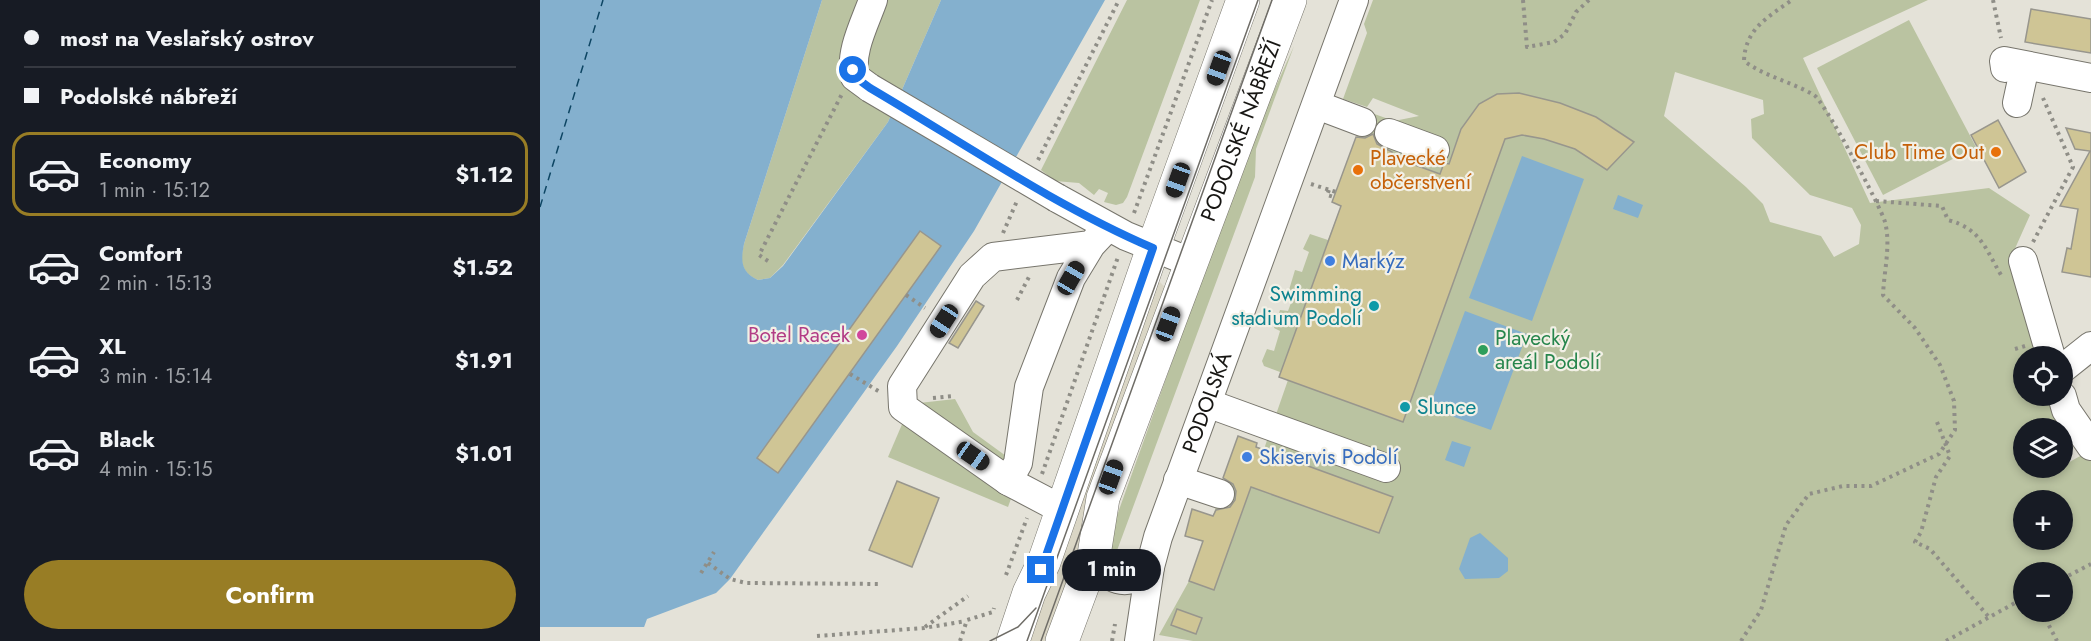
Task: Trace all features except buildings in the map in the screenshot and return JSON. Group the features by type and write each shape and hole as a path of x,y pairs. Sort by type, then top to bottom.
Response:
{"main road":[{"name":"PODOLSKÉ NÁBŘEŽÍ","path":"1013,641 1029,593 1044,562 1063,510 1122,238 1243,0"},
{"name":"PODOLSKÉ NÁBŘEŽÍ","path":"1061,639 1094,555 1103,498 1290,0"}],"street":[{"path":"873,0 855,53 862,82 1122,238 1190,262"},
{"name":"PODOLSKÁ","path":"1139,641 1150,567 1178,480 1354,0"},
{"path":"2017,104 2015,61 2091,78"},
{"path":"1317,105 1362,122"},
{"path":"1389,133 1435,150"},
{"path":"1063,510 1023,473 903,407 900,394 902,386 972,276 993,257 1122,238"},
{"path":"1023,473 1029,387 1071,278 1122,238"},
{"path":"2023,263 2047,346"},
{"path":"2073,360 2091,346"},
{"path":"1207,403 1386,468"},
{"path":"2065,406 2091,446"},
{"path":"1178,480 1220,494"},
{"path":"1094,555 1106,575 1117,580 1140,578 1150,567"}],"path":[{"path":"1036,164 1119,0"},
{"path":"1023,473 1122,238 1212,0"},
{"path":"1523,0 1527,47 1554,42 1565,34 1576,12 1589,0"},
{"path":"1741,641 1761,610 1786,525 1809,494 1843,486 1871,486 1939,454 1955,430 1954,400 1941,365 1915,328 1883,295 1887,254 1885,223 1876,201 1816,96 1758,71 1744,62 1744,49 1757,25 1792,0"},
{"path":"1876,201 1942,206 1948,220 1966,225 1979,236 2001,276 2023,263 2073,167 2015,61 1993,0"},
{"path":"768,261 759,255 847,84 862,82"},
{"path":"1310,184 1329,190 1335,195"},
{"path":"993,257 1020,195"},
{"path":"906,295 927,309"},
{"path":"850,374 874,390"},
{"path":"1937,422 1950,456 1936,477 1921,532 1915,542 1930,549 1988,616"},
{"path":"1003,584 1029,511"},
{"path":"701,573 714,552"},
{"path":"708,563 730,579 746,583 882,584"},
{"path":"2073,573 2091,564"},
{"path":"924,628 968,596"},
{"path":"1946,641 2013,604"},
{"path":"817,636 924,628 967,620 993,612 995,605"},
{"path":"960,641 967,620"},
{"path":"2047,622 2057,641"}],"shaded area":[{"path":"1160,282 1169,292 1047,641 1022,641 1153,284"}],"green space":[{"path":"822,0 941,0 888,122 783,265 770,278 758,280 748,273 743,265 744,244"},
{"path":"1127,0 1200,0 1127,197 1123,203 1116,205 1104,202 1108,193 1099,189 1094,195 1079,183 1055,181 1041,170"},
{"path":"1373,0 1928,0 1803,58 1870,203 1989,188 2030,215 2013,253 2037,346 2013,346 2013,406 2053,406 2056,418 2013,418 2013,478 2073,478 2073,460 2091,450 2091,641 1193,641 1159,635 1189,581 1203,542 1185,536 1192,509 1213,516 1238,436 1257,443 1256,447 1264,449 1288,380 1279,377 1280,372 1264,366 1262,361 1267,349 1274,351 1280,331 1274,328 1280,310 1288,311 1295,292 1289,290 1295,270 1302,272 1309,252 1303,249 1310,234 1328,240 1341,206 1343,173 1366,111 1394,121 1419,116 1373,98 1367,107 1343,99 1367,33 1364,24","holes":["1675,72 1763,100 1764,114 1751,119 1752,138 1810,195 1852,208 1861,225 1859,244 1834,257 1821,236 1770,222 1763,204 1664,116"]},
{"path":"1909,20 1976,147 1883,195 1817,68"},
{"path":"1294,46 1256,149 1255,177 1115,556 1125,562 1146,552 1125,574 1105,549 1250,144"},
{"path":"955,399 973,432 1006,456 1001,465 919,403"},
{"path":"903,422 1013,493 1008,507 888,457"}],"water":[{"path":"540,0 822,0 744,244 743,265 752,277 758,280 770,278 783,266 888,122 941,0 1105,0 974,231 897,346 730,579 716,593 647,619 639,641 540,641"},
{"path":"1522,156 1584,179 1532,321 1469,298"},
{"path":"1618,195 1643,205 1638,218 1613,209"},
{"path":"1465,311 1527,334 1491,430 1429,408"},
{"path":"1452,441 1471,447 1464,467 1445,460"},
{"path":"1480,533 1508,558 1508,571 1499,578 1465,579 1459,569 1470,538"}],"pier":[{"path":"540,627 647,627 642,641 540,641"}],"ferry route":[{"path":"540,207 603,0"}],"tram line":[{"path":"1027,641 1258,0"},
{"path":"1041,641 1272,0"},
{"path":"990,641 1018,627 1036,608"}],"place":[{"name":"Club Time Out","path":"1996,152"},
{"name":"Plavecké občerstvení","path":"1358,170"},
{"name":"Markýz","path":"1330,261"},
{"name":"Swimming stadium Podolí","path":"1374,306"},
{"name":"Botel Racek","path":"862,335"},
{"name":"Plavecký areál Podolí","path":"1483,350"},
{"name":"Slunce","path":"1405,407"},
{"name":"Skiservis Podolí","path":"1247,457"}],"route":[{"path":"853,70 855,77 870,88 1057,198 1126,236 1153,248 1041,570"}]}
